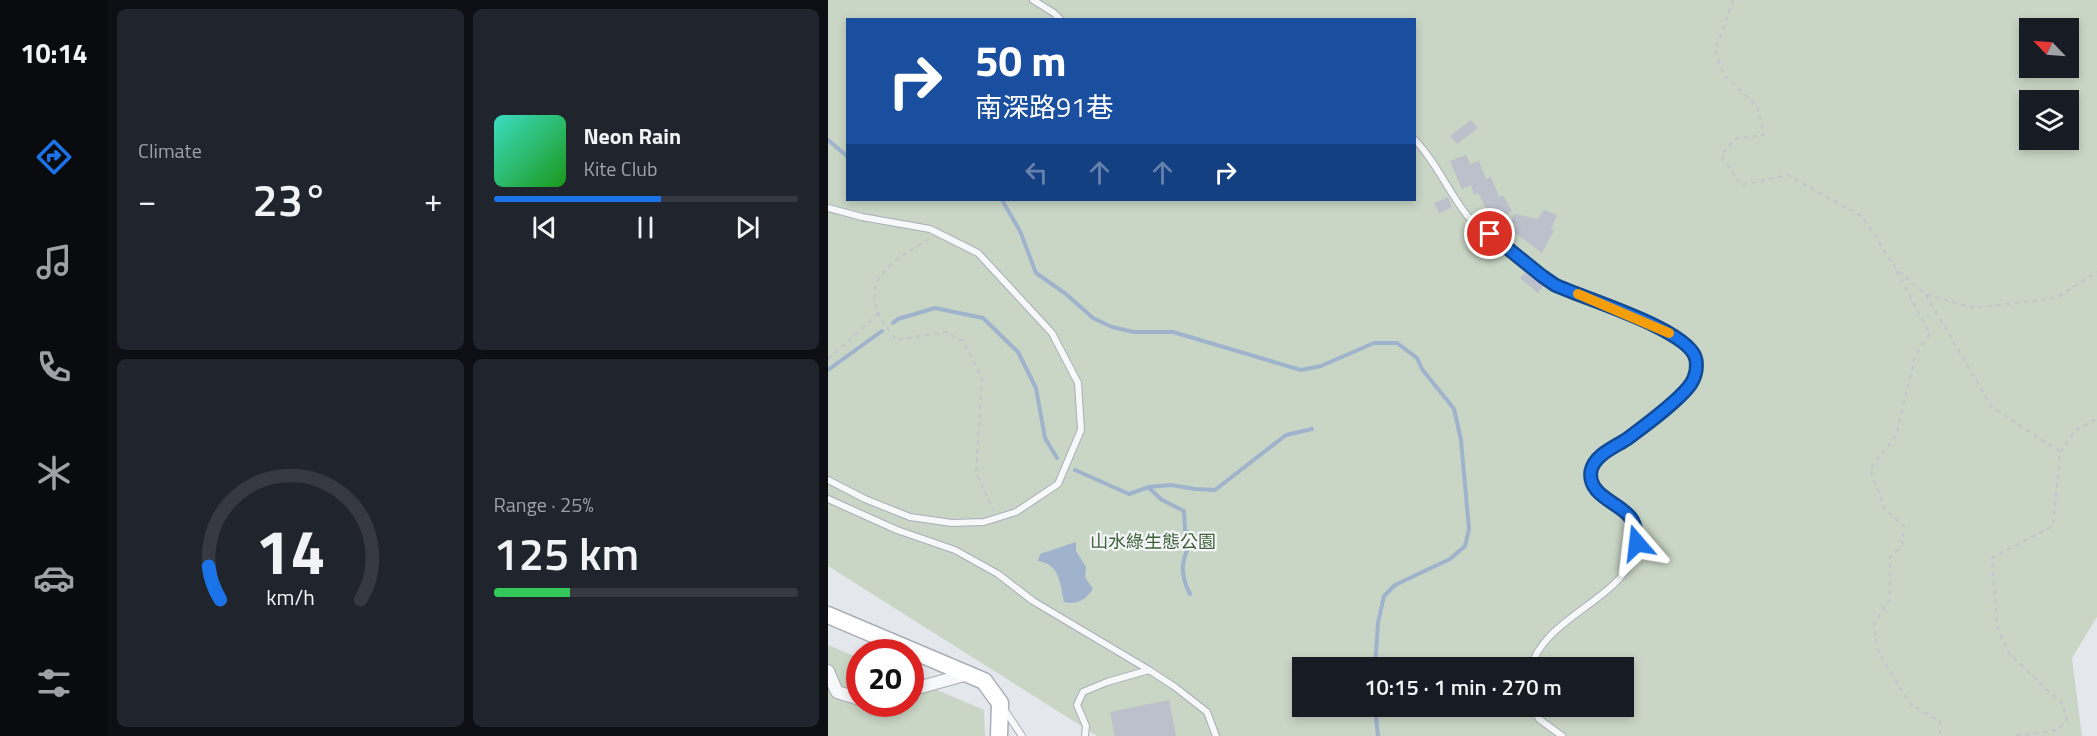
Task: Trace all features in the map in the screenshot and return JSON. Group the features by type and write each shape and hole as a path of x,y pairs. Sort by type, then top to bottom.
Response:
{"main road":[{"path":"828,615 984,681 1000,704 999,736"}],"street":[{"path":"828,671 837,692 846,695"},
{"path":"924,686 968,674"}],"lane":[{"path":"1033,0 1059,18"},
{"path":"1416,142 1468,217 1542,276 1567,290 1664,330 1689,347 1696,357 1696,369 1692,382 1683,393 1629,438 1600,456 1594,464 1591,473 1592,485 1631,518 1636,530 1637,543 1624,573 1546,640 1536,657"},
{"path":"828,208 862,217 930,229 978,253 1052,333 1078,383 1081,430 1058,484 1016,512 984,522 952,523 910,517 865,499 828,480"},
{"path":"828,499 897,530 955,550 998,574 1033,601 1175,687 1207,712 1216,736"},
{"path":"1085,736 1086,726 1077,705 1083,692 1107,682 1149,670"},
{"path":"1000,704 1022,736"},
{"path":"1538,717 1562,736"}],"path":[{"path":"1732,0 1715,51 1724,75 1757,106 1764,135 1735,139 1721,155 1741,185 1788,175 1863,217 1895,268 1930,333 1915,357 1896,436 1870,469 1885,509 1904,526 1902,546 1890,557 1890,598 1874,624 1877,649 1910,704 1940,721 1940,736"},
{"path":"938,233 896,260 885,270 876,283 873,297 878,314 896,340 946,332 963,341 982,379 976,473 996,519"},
{"path":"1895,268 1925,294 1992,407 2060,452"},
{"path":"1925,294 1975,308 2045,300 2056,298 2097,272"},
{"path":"828,359 878,314"},
{"path":"2015,736 2057,730 2067,720 2063,705 2008,652 1997,626 1992,558 2053,526 2060,452 2076,430 2097,419"}],"green space":[{"name":"山水綠生態公園","path":"828,0 2097,0 2097,617 2072,658 2082,736 1097,736 828,566"},
{"path":"828,645 846,653 846,717 924,717 924,685 984,710 985,736 828,736"}],"water":[{"path":"1076,542 1076,551 1086,567 1085,577 1093,589 1081,601 1064,602 1055,571 1051,566 1038,561 1040,554"}],"building":[{"path":"1471,120 1478,128 1457,144 1450,136"},
{"path":"1466,155 1470,164 1479,161 1486,179 1491,177 1499,197 1503,195 1512,211 1493,222 1478,193 1474,195 1471,185 1462,189 1450,161"},
{"path":"1448,197 1452,207 1439,213 1434,203"},
{"path":"1544,210 1557,215 1551,229 1554,230 1542,253 1518,235 1507,230 1514,214 1538,219"},
{"path":"1527,271 1544,285 1538,293 1520,278"},
{"path":"1169,700 1176,736 1115,736 1110,712"}],"waterway":[{"path":"828,140 846,155"},
{"path":"1003,201 1020,231 1036,273 1066,294 1093,318 1112,327 1134,332 1173,332 1301,370 1321,366 1374,343 1397,343 1417,358 1422,369 1454,409 1461,440 1469,529 1465,546 1450,559 1395,585 1384,596 1378,623 1376,657"},
{"path":"893,323 898,319 935,308 983,318 1018,352 1036,388 1045,438 1057,458"},
{"path":"828,370 882,331"},
{"path":"1075,470 1129,494 1149,487 1171,485 1215,490 1286,435 1312,429"},
{"path":"1149,488 1162,500 1184,511 1185,530 1194,538 1186,552 1183,565 1184,579 1190,594"},
{"path":"1376,717 1378,736"}],"slow traffic":[{"path":"1578,294 1669,333"}],"route":[{"path":"1490,234 1555,285 1664,330 1679,338 1696,357 1696,369 1692,382 1683,393 1629,438 1600,456 1591,473 1592,485 1600,494 1631,518 1636,530 1637,543"}]}
